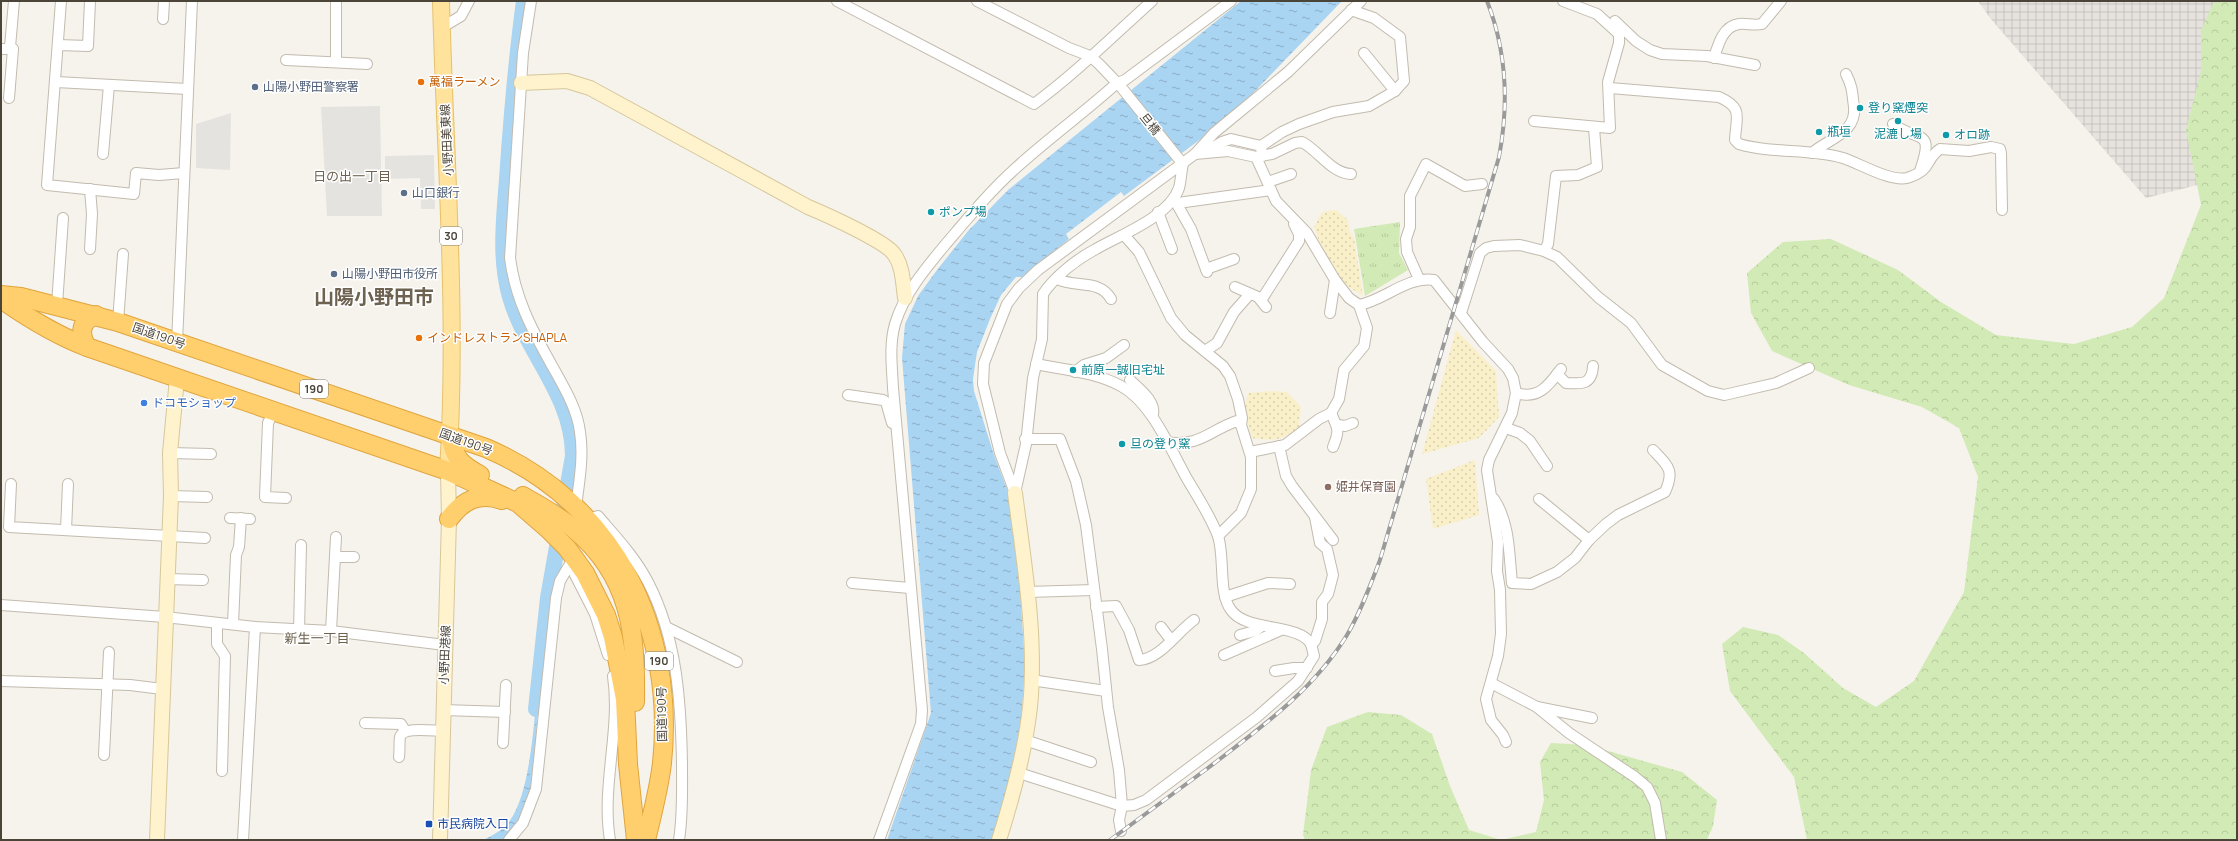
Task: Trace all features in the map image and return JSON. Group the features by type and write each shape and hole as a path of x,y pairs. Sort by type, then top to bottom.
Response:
{"highway":[{"name":"国道190号","path":"1,295 21,297 57,305 118,322 450,436 501,455 543,480 615,553 634,586 647,618 659,659 663,702 662,763 639,838"},
{"path":"1,298 29,318 68,340 448,471 518,503 552,526"},
{"path":"87,347 82,336 82,327 88,320 96,315"},
{"path":"450,436 455,454 464,466 521,495 552,526 570,557 585,573 606,615 618,657 625,699 628,764 639,838"},
{"path":"449,519 460,506 467,501 483,496 492,496 552,526"},
{"path":"552,526 574,511 597,552 616,580 624,600 633,633 636,670 639,838"}],"main road":[{"name":"小野田美東線","path":"441,1 450,228 450,436 448,471"}],"street":[{"path":"9,98 12,49 10,47 14,1"},
{"path":"61,1 47,186 134,194 136,173 159,175 184,172"},
{"path":"58,45 88,46 90,1"},
{"path":"163,20 164,1"},
{"path":"178,343 192,1"},
{"path":"336,1 336,62"},
{"path":"441,28 461,16 469,1"},
{"path":"531,1 523,53 510,258 513,281 524,314 568,396 580,430 582,460 574,511 598,516 637,563 648,582 666,627 673,655 681,717 682,810 679,840"},
{"path":"838,1 1034,104 1065,82 1090,56 1152,1"},
{"path":"977,1 1069,48 1090,56"},
{"path":"879,840 920,724 922,710 896,430 891,353 894,326 906,298 930,263 988,195 1017,167 1119,85 1231,1"},
{"path":"999,840 1019,772 1025,740 1031,680 1027,592 1015,493 1000,453 983,384 984,362 1007,304 1019,288 1038,270 1181,162 1195,154 1214,133 1288,72 1361,1"},
{"path":"1534,121 1594,128 1610,128 1610,88 1608,82 1619,43 1619,34 1597,14 1563,1"},
{"path":"1583,1 1602,10 1636,41 1650,50 1672,55 1693,55 1755,65"},
{"path":"1714,58 1722,35 1728,29 1739,24 1762,24 1781,1"},
{"path":"1259,153 1282,132 1299,124 1333,112 1369,106 1395,91 1404,81 1405,75 1400,37 1374,18 1351,10"},
{"path":"1,48 12,49"},
{"path":"1364,53 1395,91"},
{"name":"旦橋","path":"1090,56 1119,85 1181,162"},
{"path":"286,60 367,64"},
{"path":"1812,153 1843,133 1851,125 1855,116 1853,90 1846,74"},
{"path":"56,82 188,89"},
{"path":"522,83 567,82 590,88 808,207 833,217 884,245 894,253 900,265 906,298"},
{"path":"103,154 109,84"},
{"path":"1610,88 1719,97 1730,102 1736,108 1738,116 1735,140 1739,144 1842,158 1879,172 1898,177 1905,178 1919,173 1926,168 1935,152 1940,149 1969,151 1991,147 2000,149 2002,154 2002,210"},
{"path":"1893,124 1922,136 1925,141 1926,153 1919,173"},
{"path":"1544,251 1548,244 1556,176 1578,175 1597,167 1594,128"},
{"path":"1195,154 1228,151 1272,154 1295,143 1302,142 1317,152 1340,173 1351,174"},
{"path":"1235,287 1264,303 1299,241 1299,234 1269,186 1259,153"},
{"path":"1181,162 1175,201 1207,270 1234,259"},
{"path":"1419,279 1407,252 1406,238 1410,227 1410,196 1426,164 1465,186 1482,184"},
{"path":"1015,493 1036,364 1042,339 1043,294 1076,261 1146,223 1158,212 1175,201 1269,186 1290,174"},
{"path":"90,189 92,214 90,250"},
{"path":"1158,212 1172,250"},
{"path":"1284,252 1294,242 1295,236 1288,215"},
{"path":"1250,452 1285,445 1318,419 1331,413 1339,398 1344,370 1364,346 1367,338 1366,322 1359,305 1349,298 1335,280 1307,233 1288,215"},
{"path":"57,305 56,245 63,218"},
{"path":"1124,235 1139,252 1171,318 1186,335 1215,358 1230,376 1238,399 1242,418 1241,424 1250,452 1251,476 1247,502 1241,513 1218,536"},
{"path":"1461,313 1478,257 1486,248 1520,245 1544,251 1566,265 1598,297 1631,323 1662,365 1708,391 1724,395 1733,393 1776,382 1808,368"},
{"path":"118,322 123,254"},
{"path":"1359,305 1369,303 1419,279 1434,280 1483,342 1508,369 1516,393 1512,413 1506,428 1489,460 1487,470 1498,542 1497,571 1500,590 1501,634 1491,683 1486,699 1487,710 1491,720 1506,742"},
{"path":"1057,280 1072,285 1098,286 1108,293 1111,299"},
{"path":"1330,313 1335,280"},
{"path":"1205,351 1217,343 1234,312 1249,294"},
{"path":"1075,372 1084,366 1106,358 1124,345"},
{"path":"1019,772 1122,806 1134,805 1161,789 1277,701 1298,681 1314,656 1311,644 1304,637 1262,626 1237,617 1231,612 1225,597 1222,548 1218,536 1152,417 1141,402 1124,387 1092,374 1036,364"},
{"path":"1516,393 1534,394 1543,392 1559,371 1566,383 1576,384 1588,381 1592,376 1593,366"},
{"path":"157,840 168,536 171,496 170,453 177,378"},
{"path":"1130,380 1150,401 1154,410 1152,417"},
{"path":"848,395 883,400 886,402 892,423 896,430"},
{"path":"274,411 268,423 265,497 286,498"},
{"path":"1331,413 1338,425 1338,435 1332,447"},
{"path":"1166,442 1182,444 1204,439 1226,425 1237,421 1241,424"},
{"path":"1338,425 1345,426 1352,423"},
{"path":"1506,428 1520,433 1530,441 1547,466"},
{"path":"1025,439 1060,439 1076,481 1086,525 1106,691 1119,770 1122,806 1119,820 1122,836"},
{"path":"1279,446 1286,476 1333,540"},
{"path":"1490,494 1501,510 1505,523 1512,582 1531,584 1557,572 1575,558 1589,540 1618,515 1666,492 1671,478 1669,468 1654,450"},
{"path":"170,453 210,454"},
{"name":"小野田港線","path":"440,840 449,519 448,471"},
{"path":"11,484 9,527 205,538"},
{"path":"66,530 68,484"},
{"path":"171,496 207,497"},
{"path":"1539,499 1589,540"},
{"path":"1311,644 1315,641 1319,628 1322,602 1328,594 1333,575 1327,549 1320,543 1315,517"},
{"path":"233,624 236,555 239,547 240,518"},
{"path":"331,631 336,537"},
{"path":"299,630 301,545"},
{"path":"335,556 354,557"},
{"path":"509,840 523,823 536,789 556,598 560,581 570,557"},
{"path":"570,557 600,629 613,679 615,699 608,800 610,840"},
{"path":"167,579 203,580"},
{"path":"852,583 910,588"},
{"path":"1225,597 1268,583 1290,584"},
{"path":"1027,592 1094,590"},
{"path":"1,605 165,617 255,627 331,631 445,645"},
{"path":"1096,607 1116,606 1129,630 1139,660 1147,660 1156,655 1194,620"},
{"path":"217,623 217,644 225,656 222,770"},
{"path":"1240,634 1254,631 1262,626"},
{"path":"243,840 255,627"},
{"path":"666,627 737,662"},
{"path":"1162,627 1171,640"},
{"path":"1224,656 1280,630"},
{"path":"104,755 109,652"},
{"path":"1275,671 1294,668 1307,668"},
{"path":"1031,680 1106,691"},
{"path":"1,681 107,684 162,690"},
{"path":"1491,683 1537,707 1570,734 1635,777 1646,787 1655,803 1661,840"},
{"path":"504,743 506,685"},
{"path":"1537,707 1592,718"},
{"path":"443,710 505,712"},
{"path":"365,723 401,724 405,731"},
{"path":"399,757 400,736 405,731 443,731"},
{"path":"1025,740 1091,762"}],"shaded area":[{"path":"1978,1 2237,1 2237,175 2146,198 1990,18"},
{"path":"380,106 382,216 327,216 321,107"},
{"path":"231,113 230,170 196,168 196,124"},
{"path":"434,155 435,209 421,209 420,178 385,179 385,156"}],"green space":[{"path":"2214,1 2237,1 2237,840 1807,840 1794,777 1730,691 1722,644 1743,627 1778,635 1804,653 1843,688 1876,707 1914,681 1964,592 1978,477 1959,428 1922,407 1849,385 1772,351 1751,313 1747,273 1783,242 1831,239 1898,270 1941,302 1996,335 2074,344 2132,327 2164,298 2201,205 2186,130 2201,71 2201,31"},
{"path":"1400,222 1399,253 1408,270 1365,296 1354,229"},
{"path":"1368,712 1401,715 1432,734 1450,786 1469,830 1501,840 1305,840 1303,835 1311,770 1327,727"},
{"path":"1551,743 1587,745 1682,772 1717,800 1713,826 1707,840 1501,840 1536,832 1544,800 1540,762"}],"sand":[{"path":"1336,210 1348,220 1349,230 1354,238 1363,296 1341,282 1324,255 1314,227 1322,212"},
{"path":"1456,330 1496,371 1499,417 1479,438 1422,454"},
{"path":"1272,391 1287,392 1301,407 1299,427 1287,435 1277,439 1267,440 1252,438 1244,411 1248,393"},
{"path":"1475,460 1479,515 1433,529 1426,479"}],"water":[{"path":"1241,1 1342,1 1229,118 1124,196 1121,192 1066,234 1069,239 1022,277 1016,277 1001,295 990,319 977,352 973,379 974,391 994,455 1008,492 1019,572 1025,667 1021,724 1003,815 993,840 887,840 931,713 902,358 905,324 918,296 937,270 968,231 1008,190"},
{"path":"538,687 534,769 531,790 525,809 516,826 504,840 484,840 500,830 509,822 522,794 530,758"}],"waterway":[{"path":"524,1 514,90 505,209 503,238 504,268 510,297 517,317 548,375 565,413 571,434 573,456 548,598 536,709"}],"railway":[{"path":"1110,840 1208,768 1284,708 1318,674 1333,655 1347,635 1361,608 1380,560 1499,157 1504,117 1504,78 1499,39 1487,1"}],"place":[{"name":"萬福ラーメン","path":"421,82"},
{"name":"山陽小野田警察署","path":"255,87"},
{"name":"登り窯煙突","path":"1860,108"},
{"name":"泥漉し場","path":"1898,121"},
{"name":"瓶垣","path":"1819,132"},
{"name":"オロ跡","path":"1946,135"},
{"name":"山口銀行","path":"404,193"},
{"name":"ポンプ場","path":"931,212"},
{"name":"山陽小野田市役所","path":"334,274"},
{"name":"インドレストランSHAPLA","path":"419,338"},
{"name":"前原一誠旧宅址","path":"1073,370"},
{"name":"ドコモショップ","path":"144,403"},
{"name":"旦の登り窯","path":"1122,444"},
{"name":"姫井保育園","path":"1328,487"},
{"name":"市民病院入口","path":"429,824"}],"district":[{"name":"日の出一丁目","path":"352,176"},
{"name":"山陽小野田市","path":"374,297"},
{"name":"新生一丁目","path":"317,638"}]}
